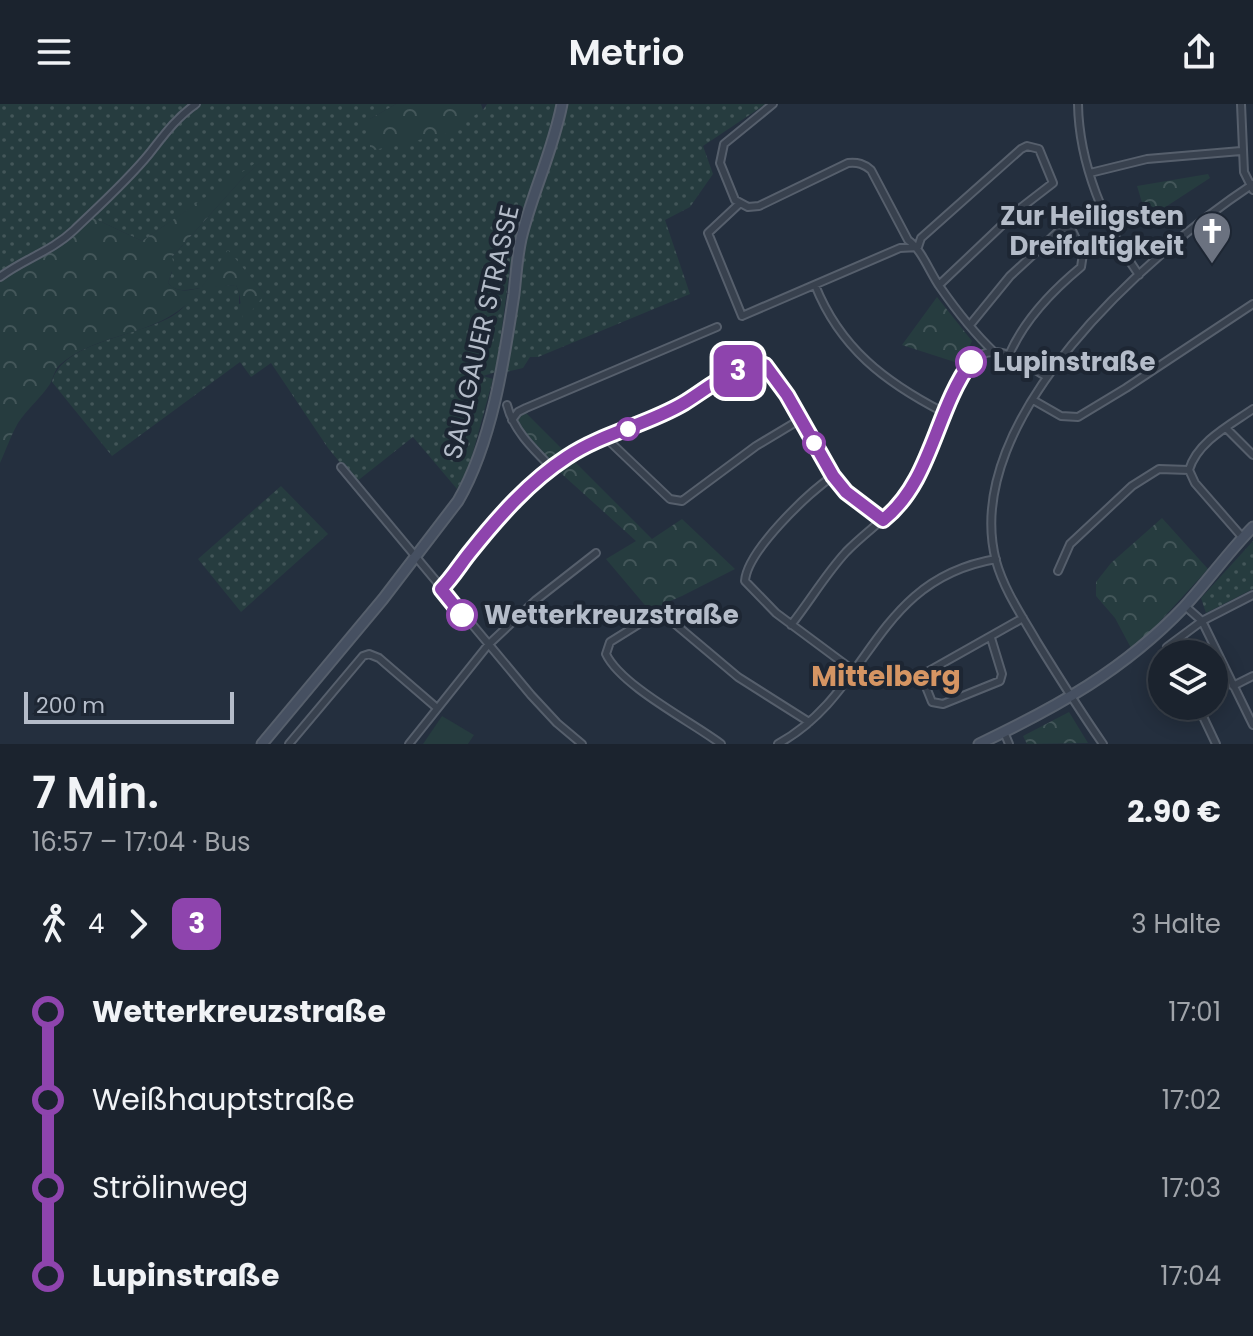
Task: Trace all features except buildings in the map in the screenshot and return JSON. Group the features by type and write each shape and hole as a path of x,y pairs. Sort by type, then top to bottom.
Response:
{"main road":[{"name":"SAULGAUER STRASSE","path":"262,744 458,501 482,449 502,364 521,241 556,133 562,104"},
{"path":"979,744 1072,698 1135,653 1185,606 1253,527"}],"street":[{"path":"0,277 47,251 73,231 148,154 176,120 196,104"},
{"path":"773,104 724,144 720,163 739,204 759,206 848,163 860,163 871,170 908,240 918,247"},
{"path":"1078,104 1081,136 1090,173 1113,232 1139,275"},
{"path":"1103,744 1023,618 1003,579 996,559 992,513 998,482 1017,427 1047,377 1090,325 1139,275 1252,186 1244,172 1241,151 1241,104"},
{"path":"939,285 1018,210 1053,183 1039,149 1027,146 1021,149 921,238 918,247 921,258 939,285 994,352"},
{"path":"1090,173 1158,157 1241,151"},
{"path":"739,204 708,233 742,316 900,248 918,247"},
{"path":"970,325 1029,257 1061,229 1071,228 1083,254 1081,267 1059,285 1040,307 1009,355"},
{"path":"815,285 841,330 862,357 896,387 943,412"},
{"path":"1033,400 1061,416 1078,417 1253,304"},
{"path":"512,420 526,408 717,327"},
{"path":"791,625 834,566 856,542 901,503 918,478 943,412 971,362 985,353 994,352 1009,355 1047,377"},
{"path":"441,589 493,525 552,468 577,451 666,412 731,374 757,364 768,368 833,476 846,492 883,520"},
{"path":"507,405 512,420 531,447 552,468"},
{"path":"1243,538 1195,483 1189,470 1192,458 1253,409"},
{"path":"606,438 670,499 682,501 756,446 801,419"},
{"path":"1226,428 1253,455"},
{"path":"341,467 488,645 557,723 582,744"},
{"path":"1058,571 1070,544 1132,486 1159,469 1189,470"},
{"path":"833,476 782,520 744,576 748,587 791,625 854,671"},
{"path":"409,744 488,645 536,600 596,553"},
{"path":"778,744 809,722 854,671 886,625 921,590 955,570 996,559"},
{"path":"1180,640 1202,621 1253,595"},
{"path":"1185,606 1202,621 1253,725"},
{"path":"721,744 623,674 606,654 610,642 655,614 662,613 738,677 809,722"},
{"path":"991,638 1002,674 1000,681 943,704 932,702 924,682 927,672 1023,618"},
{"path":"289,744 360,659 369,654 379,658 437,708"},
{"path":"1233,686 1253,676"},
{"path":"1205,720 1216,744"},
{"path":"1004,732 1009,744"}],"green space":[{"path":"0,104 192,104 176,117 131,170 73,229 0,277"},
{"path":"199,104 396,104 370,119 483,110 487,104 557,104 510,268 496,372 483,376 493,379 469,467 457,489 413,437 356,482 328,448 271,363 251,377 240,362 112,456 52,382 59,368 71,357 87,348 160,322 185,306 200,288 178,290 168,283 172,257 242,179 267,156 142,241 91,217 178,121","holes":["228,251 265,294 239,304 236,285 202,287"]},
{"path":"396,104 481,104 483,110 445,134 370,151 370,119"},
{"path":"566,104 766,104 703,146 713,174 690,207 665,220 690,294 538,357 530,357 523,368 506,372 526,232"},
{"path":"274,150 242,179 172,257 174,265 168,283 175,289 188,290 201,288 228,250 265,294 243,322 236,285 202,288 169,317 80,352 57,368 50,384 18,423 0,463 0,278 91,217 142,241"},
{"path":"1208,174 1210,178 1147,219 1137,186"},
{"path":"937,297 972,341 961,364 902,345"},
{"path":"508,410 524,411 652,539 682,519 735,569 649,610 606,559 636,541 543,457"},
{"path":"281,486 328,534 241,612 198,559"},
{"path":"1162,518 1208,569 1153,629 1131,648 1115,618 1096,596 1096,582 1111,563"},
{"path":"1253,541 1253,589 1206,613 1201,598"},
{"path":"1069,712 1088,743 1027,744 1023,736"},
{"path":"442,716 474,735 468,744 423,744"}],"bus line":[{"name":"3","path":"462,615 441,589 484,535 525,491 577,451 666,412 752,365 765,365 778,382 840,485 883,520 901,503 918,478 952,393 971,362"}],"place":[{"name":"Zur Heiligsten Dreifaltigkeit","path":"1212,265"},
{"name":"Lupinstraße","path":"971,362"},
{"name":"Wetterkreuzstraße","path":"462,615"}],"district":[{"name":"Mittelberg","path":"886,676"}]}
